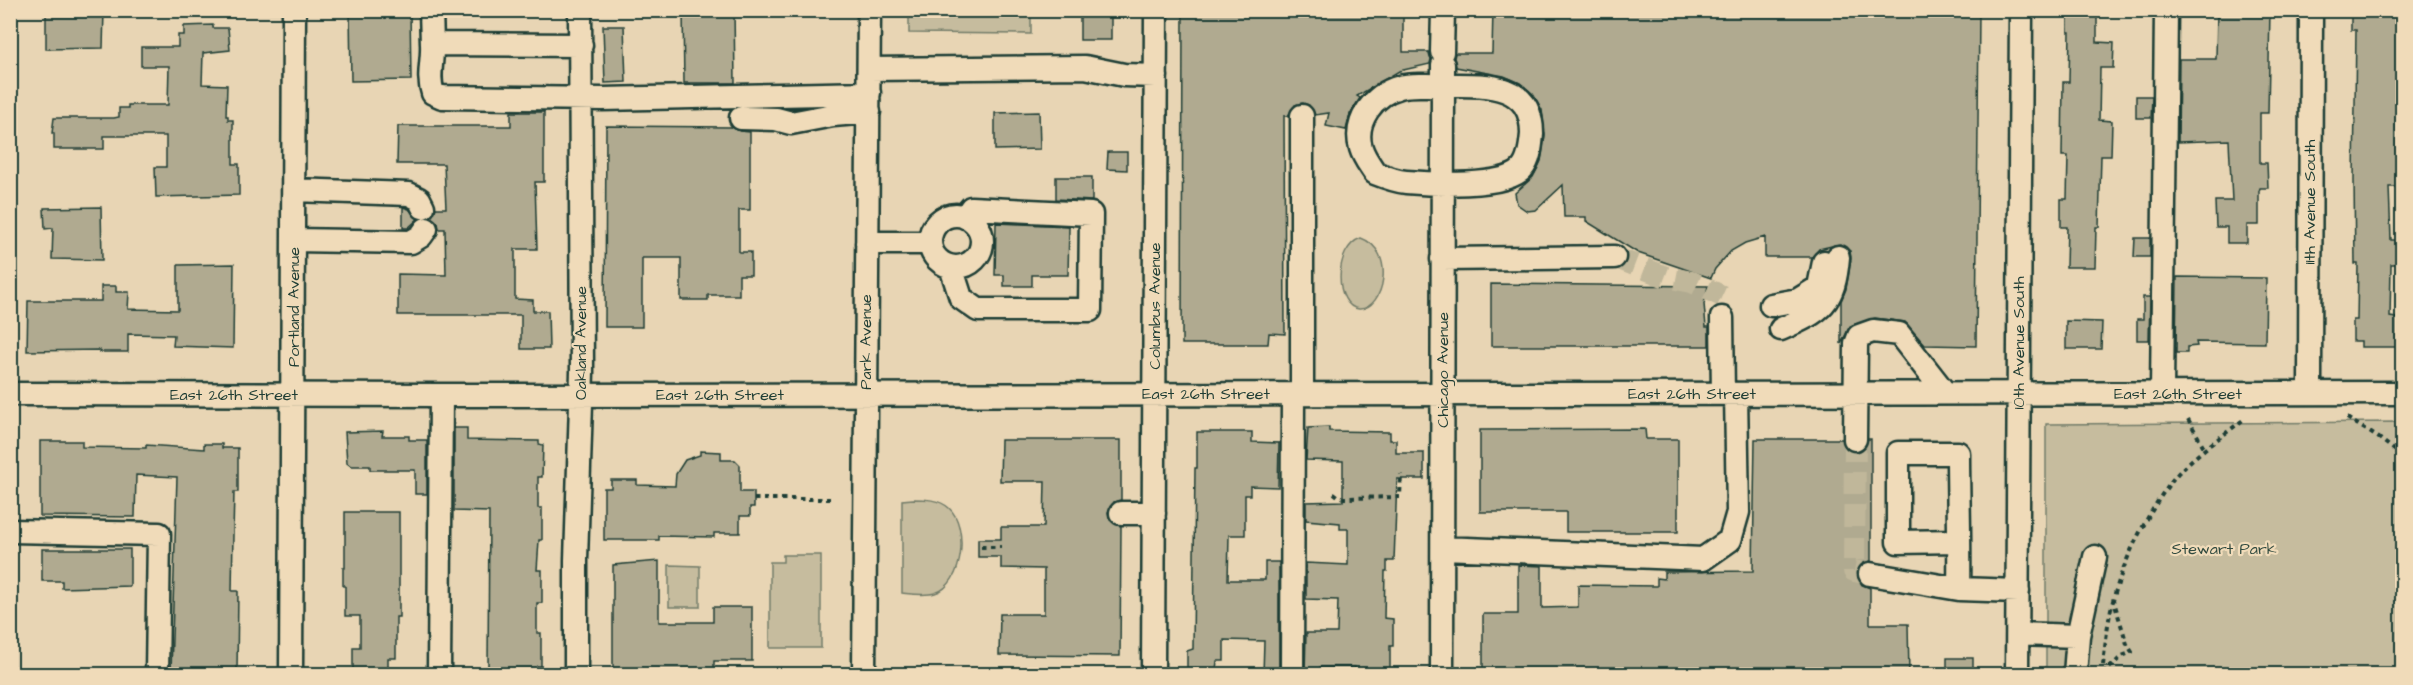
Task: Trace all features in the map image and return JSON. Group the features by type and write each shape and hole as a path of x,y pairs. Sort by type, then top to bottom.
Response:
{"street":[{"name":"Portland Avenue","path":"291,675 294,10"},
{"path":"431,10 433,62 428,80 433,93 442,97 869,102"},
{"name":"Oakland Avenue","path":"576,675 576,560 581,395 580,10"},
{"name":"Park Avenue","path":"864,675 870,10"},
{"name":"Columbus Avenue","path":"1153,675 1156,10"},
{"name":"Chicago Avenue","path":"1442,675 1443,10"},
{"name":"10th Avenue South","path":"2017,675 2020,10"},
{"path":"2162,393 2166,10"},
{"name":"11th Avenue South","path":"2310,393 2311,10"},
{"path":"432,44 580,45"},
{"path":"869,69 1086,66 1124,75 1156,76"},
{"path":"1442,68 1509,91 1525,104 1532,128 1531,149 1522,169 1505,179 1484,183 1405,182 1375,173 1360,147 1361,120 1370,106 1390,90 1442,68"},
{"path":"741,118 776,119 791,123 833,115 869,102"},
{"path":"1292,675 1302,116"},
{"path":"294,190 409,194 418,199 424,218 421,236 411,242 294,240"},
{"path":"951,267 961,298 978,310 1090,310 1091,214 971,208 965,217"},
{"path":"956,215 965,217 978,227 982,244 980,252 968,264 951,267 936,258 930,243 934,226 940,220 956,215"},
{"path":"867,243 930,243"},
{"path":"1442,259 1614,257"},
{"path":"1771,305 1798,300 1819,287 1831,257 1836,281 1828,300 1810,316 1781,329"},
{"path":"1443,548 1702,559 1730,540 1738,512 1722,318"},
{"path":"1855,439 1856,344 1859,336 1873,331 1899,334 1945,393"},
{"name":"East 26th Street","path":"10,394 2403,393"},
{"path":"439,675 441,395"},
{"path":"1959,542 1898,542 1898,453 1958,453 1959,542 1959,589"},
{"path":"1121,513 1154,513"},
{"path":"10,531 159,534 157,675"},
{"path":"2075,675 2078,636 2095,557"},
{"path":"1870,574 1959,589 2018,591"},
{"path":"2018,634 2078,636"}],"path":[{"path":"2347,418 2403,456"},
{"path":"2188,419 2205,449"},
{"path":"2102,675 2113,599 2127,559 2171,481 2205,449 2243,420"},
{"path":"1334,493 1344,498 1400,497 1401,474"},
{"path":"754,499 830,499"},
{"path":"981,547 1001,547"},
{"path":"2102,675 2122,656 2132,652 2127,644 2113,599"}],"green space":[{"path":"909,11 1031,11 1031,34 909,33"},
{"path":"1361,238 1372,245 1379,255 1383,266 1383,279 1375,300 1368,307 1359,309 1351,306 1345,298 1340,276 1345,253"},
{"name":"Stewart Park","path":"2402,422 2402,674 2046,674 2046,424"},
{"path":"902,500 932,500 945,505 955,516 959,528 960,554 952,579 945,588 931,594 902,593"},
{"path":"783,555 821,555 821,648 770,648 770,562 783,562"},
{"path":"669,565 700,566 700,607 669,607"}],"building":[{"path":"46,10 104,10 103,48 46,49"},
{"path":"350,10 410,10 411,80 351,81"},
{"path":"683,10 734,10 735,83 684,83"},
{"path":"1080,10 1111,10 1111,40 1080,40"},
{"path":"1183,10 1403,10 1403,52 1429,52 1431,59 1430,64 1399,71 1357,96 1360,98 1350,114 1346,130 1326,126 1329,113 1315,115 1309,105 1303,103 1295,105 1288,116 1284,116 1285,334 1269,333 1268,344 1182,344"},
{"path":"1493,10 1979,10 1976,346 1925,345 1905,322 1875,318 1850,326 1841,344 1841,301 1846,289 1851,259 1850,251 1840,244 1819,249 1812,257 1765,257 1765,237 1745,243 1731,251 1715,269 1711,278 1638,253 1586,221 1586,217 1564,217 1563,185 1536,210 1527,211 1517,204 1515,193 1533,177 1541,161 1545,135 1542,110 1533,94 1520,83 1504,76 1456,67 1454,58 1455,53 1492,53"},
{"path":"2068,10 2097,10 2097,42 2114,43 2113,68 2100,68 2099,120 2112,121 2111,156 2101,156 2099,227 2096,227 2095,267 2066,267 2067,227 2061,227 2061,199 2067,199 2068,156 2062,156 2063,82 2069,82"},
{"path":"2217,10 2270,10 2268,113 2260,113 2260,163 2267,163 2268,188 2260,188 2259,225 2247,225 2247,243 2227,243 2227,227 2216,227 2215,201 2232,201 2229,140 2178,142 2179,59 2216,59"},
{"path":"2351,10 2398,10 2398,43 2403,43 2403,148 2396,148 2396,187 2389,187 2391,240 2403,240 2403,264 2391,264 2390,317 2403,319 2403,345 2397,345 2397,347 2361,347 2361,341 2353,341 2353,320 2357,320 2358,264 2355,264 2354,180 2356,30 2351,30"},
{"path":"213,25 213,28 228,28 230,50 203,53 202,84 227,85 226,116 228,120 233,120 233,164 239,164 239,195 156,197 155,167 166,167 166,136 104,136 104,149 54,149 54,133 52,133 54,118 114,118 119,117 119,108 128,108 128,105 168,105 169,66 141,66 141,47 178,47 178,35 184,35 184,26"},
{"path":"603,26 624,26 626,82 605,83"},
{"path":"2136,96 2152,96 2151,118 2136,118"},
{"path":"511,112 544,112 544,182 535,182 537,249 515,249 515,299 533,300 533,311 548,311 549,349 521,349 521,315 398,315 398,274 446,275 445,229 439,229 438,223 431,217 436,208 446,208 444,164 397,164 398,126 511,126"},
{"path":"1039,112 1040,149 995,150 995,113"},
{"path":"606,126 732,127 750,132 750,210 739,210 739,252 751,252 751,275 739,275 739,295 708,295 708,300 681,300 681,258 642,258 642,327 605,327"},
{"path":"1108,152 1127,152 1127,170 1107,169"},
{"path":"1056,177 1092,177 1092,201 1056,199"},
{"path":"101,207 102,260 52,259 53,228 45,229 44,208"},
{"path":"403,207 409,209 418,219 408,228 403,228"},
{"path":"996,223 1069,226 1068,275 1032,275 1032,286 1004,286 1004,275 995,275"},
{"path":"2135,238 2150,238 2150,257 2134,257"},
{"path":"234,264 233,348 173,346 174,335 128,334 128,352 27,351 28,301 101,301 101,286 116,286 116,292 129,292 128,309 178,310 178,265"},
{"path":"2177,277 2266,278 2265,343 2196,342 2197,346 2187,347 2187,353 2176,353"},
{"path":"1491,284 1708,286 1704,304 1706,327 1709,327 1709,346 1491,346"},
{"path":"2143,297 2150,297 2149,340 2137,340 2137,319 2143,319"},
{"path":"2066,321 2102,322 2101,349 2066,349"},
{"path":"1329,427 1329,431 1390,432 1390,440 1396,440 1396,453 1424,453 1424,479 1397,479 1394,561 1387,561 1387,571 1385,571 1384,618 1393,619 1390,675 1355,675 1355,667 1320,667 1320,675 1305,675 1306,633 1337,633 1338,600 1306,599 1306,563 1348,565 1348,529 1340,529 1340,523 1306,520 1306,502 1343,501 1343,461 1306,460 1308,428"},
{"path":"454,428 467,428 467,440 539,441 539,444 543,445 542,477 538,477 538,508 542,508 542,540 539,540 537,570 542,570 542,603 537,603 537,633 541,633 541,666 537,666 537,670 488,670 489,512 454,511"},
{"path":"1645,429 1646,439 1678,439 1678,532 1566,532 1566,512 1480,512 1480,430"},
{"path":"383,431 382,436 409,436 409,440 427,440 427,494 415,494 415,470 370,470 370,466 351,466 347,463 345,432"},
{"path":"1197,432 1252,432 1252,442 1279,443 1278,487 1250,486 1250,495 1245,495 1245,535 1229,535 1228,580 1265,580 1265,562 1279,562 1279,675 1263,675 1264,641 1224,640 1224,661 1217,661 1216,670 1187,668 1187,651 1193,649"},
{"path":"1755,439 1842,439 1848,450 1855,452 1862,450 1868,439 1871,439 1871,561 1859,566 1857,578 1862,585 1870,588 1870,624 1908,624 1909,675 1483,675 1483,614 1518,614 1518,565 1542,566 1542,608 1578,607 1578,585 1657,586 1657,578 1664,579 1664,572 1753,571"},
{"path":"1001,440 1121,440 1121,500 1114,502 1108,512 1110,520 1121,526 1120,656 999,655 1000,614 1044,614 1044,569 1001,568 1001,557 978,557 978,539 1001,539 1001,527 1044,527 1045,481 1000,481"},
{"path":"40,441 82,441 82,447 146,448 146,445 204,449 204,444 222,444 222,448 238,448 238,492 234,492 232,591 238,591 237,672 203,675 203,672 171,671 177,477 136,475 135,517 40,516"},
{"path":"700,451 721,452 721,460 735,460 740,465 740,492 754,492 754,507 750,507 750,516 740,516 740,533 714,533 714,537 659,536 659,540 604,540 604,488 611,488 611,480 637,480 637,485 675,486 676,474 685,460 700,455"},
{"path":"345,512 399,512 399,617 396,617 396,658 388,658 388,673 353,671 353,647 360,647 360,616 345,616 343,568 345,568"},
{"path":"42,549 130,549 130,586 62,588 62,581 42,581"},
{"path":"659,561 659,622 713,622 713,607 752,607 752,661 714,661 714,675 613,675 613,565"},
{"path":"1947,658 1973,658 1973,675 1947,675"}],"tunnel":[{"path":"1614,257 1666,277 1692,282 1722,296"},
{"path":"1855,439 1854,571 1870,574"}]}
